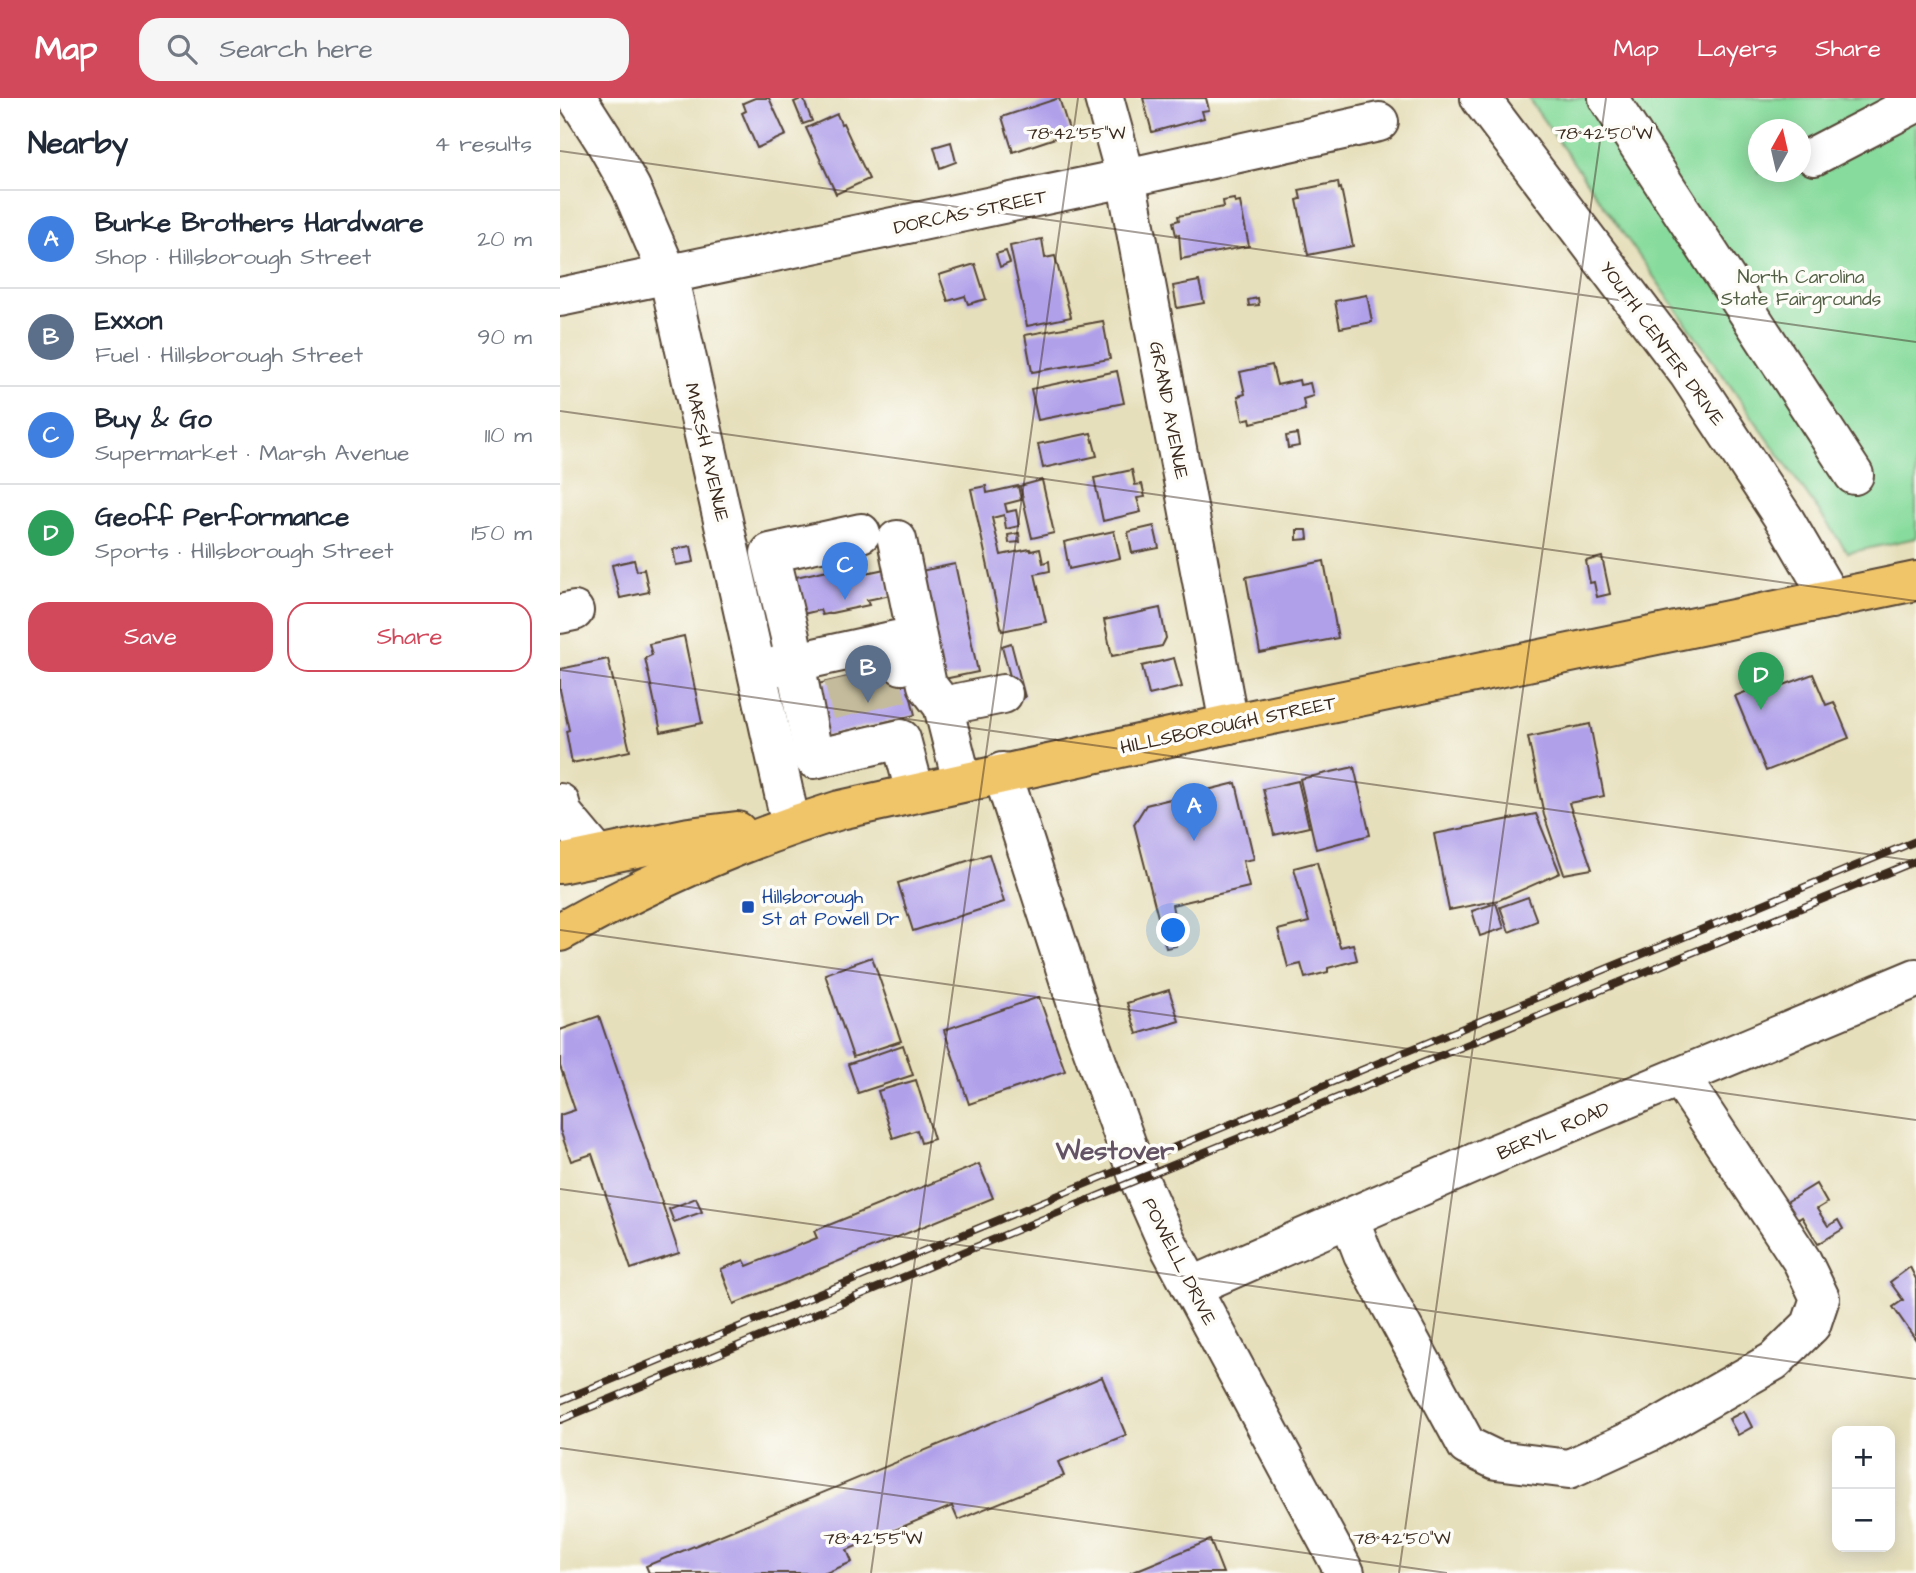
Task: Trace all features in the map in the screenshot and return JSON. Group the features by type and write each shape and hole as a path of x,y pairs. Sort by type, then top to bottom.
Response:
{"main road":[{"name":"HILLSBOROUGH STREET","path":"560,932 698,861 792,825 840,810 1002,772 1916,581"},
{"path":"560,864 689,837 792,825"}],"street":[{"name":"MARSH AVENUE","path":"577,98 631,188 668,274 732,562 775,667 793,749 792,825"},
{"name":"GRAND AVENUE","path":"1104,98 1126,178 1229,724"},
{"name":"YOUTH CENTER DRIVE","path":"1480,98 1688,373 1786,522 1830,598"},
{"path":"1608,98 1854,475"},
{"path":"1814,156 1916,103"},
{"name":"DORCAS STREET","path":"560,297 1379,122"},
{"path":"732,562 770,553 879,536 927,685 894,728"},
{"path":"770,553 790,637 775,667 840,666 885,660"},
{"path":"793,749 814,759 894,728 1003,694"},
{"path":"894,728 961,781"},
{"path":"894,728 915,792"},
{"name":"POWELL DRIVE","path":"1002,772 1119,1124 1155,1216 1345,1573"},
{"path":"561,813 598,856"},
{"name":"BERYL ROAD","path":"1191,1287 1916,978"},
{"path":"1349,1218 1363,1254 1467,1446 1496,1460 1569,1469 1650,1432 1774,1360 1811,1325 1820,1298 1802,1261 1680,1077"}],"green space":[{"name":"North Carolina State Fairgrounds","path":"1528,98 1916,98 1916,538 1848,553"}],"building":[{"path":"755,98 769,98 786,135 757,148 742,113 746,111 743,103"},
{"path":"803,98 812,121 803,124 794,102"},
{"path":"1059,98 1070,133 1013,152 1002,117"},
{"path":"1143,98 1206,98 1209,110 1202,111 1204,118 1152,132"},
{"path":"837,114 869,179 836,194 806,128"},
{"path":"951,142 956,162 940,168 934,147"},
{"path":"1338,182 1353,246 1308,255 1297,200 1301,199 1299,190"},
{"path":"1234,199 1235,203 1240,202 1249,246 1181,259 1179,234 1176,235 1173,222 1179,220 1178,216 1224,207 1223,201"},
{"path":"1042,239 1045,258 1055,256 1071,317 1027,326 1010,246"},
{"path":"1006,251 1010,263 1000,267 996,254"},
{"path":"975,264 986,299 968,304 965,296 948,301 939,275"},
{"path":"1199,281 1204,303 1177,308 1173,286"},
{"path":"1367,295 1372,322 1340,328 1335,301"},
{"path":"1258,298 1259,305 1249,306 1248,300"},
{"path":"1103,321 1110,359 1032,372 1025,335"},
{"path":"1272,365 1277,385 1299,380 1300,385 1310,383 1313,396 1303,399 1305,410 1251,423 1250,418 1243,420 1238,396 1245,394 1240,372"},
{"path":"1117,371 1124,403 1038,420 1031,389"},
{"path":"1091,433 1097,456 1043,468 1038,444"},
{"path":"1297,434 1299,446 1288,448 1286,436"},
{"path":"1132,470 1135,485 1142,484 1145,497 1137,498 1141,512 1103,521 1094,478"},
{"path":"1042,480 1054,533 1032,538 1020,486"},
{"path":"986,486 987,493 1018,486 1021,500 1005,504 1007,512 1016,510 1019,526 1006,529 1004,515 992,518 1001,555 1040,549 1043,563 1049,561 1050,571 1035,574 1046,622 1002,631 971,489"},
{"path":"1154,526 1159,548 1132,553 1128,532"},
{"path":"1297,530 1307,530 1308,539 1297,540"},
{"path":"1114,531 1120,558 1069,569 1064,542"},
{"path":"1019,533 1020,542 1009,543 1008,535"},
{"path":"691,546 694,562 676,565 673,549"},
{"path":"1602,557 1610,594 1597,597 1594,582 1590,583 1586,561"},
{"path":"634,560 637,571 644,569 649,592 620,598 612,565"},
{"path":"1324,561 1338,638 1260,653 1246,577"},
{"path":"859,563 861,574 885,569 891,595 867,600 869,605 822,615 820,610 795,616 787,579"},
{"path":"955,564 978,672 939,680 916,572"},
{"path":"1160,608 1166,638 1162,646 1112,656 1104,620"},
{"path":"684,636 702,723 661,732 645,658 652,655 649,644"},
{"path":"1011,643 1025,697 1016,699 1002,646"},
{"path":"1174,658 1182,687 1149,695 1142,666"},
{"path":"608,659 630,751 572,763 566,731 569,730 560,690 560,669"},
{"path":"903,664 915,715 817,738 805,687"},
{"path":"1813,674 1826,705 1834,702 1849,738 1766,771 1735,696 1773,681 1776,688"},
{"path":"1590,724 1604,796 1569,803 1592,869 1564,874 1544,815 1528,737"},
{"path":"1354,767 1370,835 1316,849 1300,779"},
{"path":"1298,781 1309,827 1274,835 1263,789"},
{"path":"1236,783 1254,859 1243,861 1249,887 1172,905 1176,946 1166,948 1134,824 1146,805"},
{"path":"1536,814 1560,873 1499,900 1449,910 1434,834"},
{"path":"989,854 1004,902 913,931 898,883"},
{"path":"1317,862 1340,947 1353,944 1357,960 1305,978 1301,964 1288,967 1278,930 1309,922 1294,868"},
{"path":"1528,897 1537,921 1509,932 1500,907"},
{"path":"1496,903 1504,928 1480,936 1472,911"},
{"path":"872,957 901,1041 853,1057 825,974"},
{"path":"1169,990 1179,1021 1137,1034 1127,1003"},
{"path":"1039,997 1065,1071 969,1104 944,1030"},
{"path":"599,1016 679,1253 631,1269 592,1154 571,1161 560,1130 560,1115 575,1110 560,1066 560,1030"},
{"path":"903,1045 913,1075 858,1093 848,1064"},
{"path":"916,1080 934,1139 921,1143 917,1130 893,1138 878,1091"},
{"path":"979,1164 993,1198 734,1304 721,1269 744,1260 747,1266 817,1238 814,1231"},
{"path":"1816,1184 1827,1203 1817,1209 1828,1226 1838,1220 1843,1229 1818,1244 1802,1217 1791,1224 1780,1206"},
{"path":"696,1198 702,1212 674,1222 669,1209"},
{"path":"1910,1267 1916,1279 1916,1340 1893,1307 1903,1300 1890,1282"},
{"path":"1102,1377 1126,1435 1058,1462 1064,1476 958,1520 952,1506 847,1550 852,1562 826,1573 649,1573 646,1566"},
{"path":"1744,1411 1752,1427 1738,1435 1729,1419"},
{"path":"1210,1540 1223,1573 1130,1573"}],"tunnel":[{"path":"879,669 891,720"},
{"path":"843,678 855,729"}],"railway":[{"path":"560,1401 1916,841"},
{"path":"560,1420 1139,1179 1916,861"}],"place":[{"name":"Buy & Go","path":"845,600"},
{"name":"Exxon","path":"868,703"},
{"name":"Geoff Performance","path":"1761,710"},
{"name":"Burke Brothers Hardware","path":"1194,841"},
{"name":"Hillsborough St at Powell Dr","path":"748,907"}],"district":[{"name":"Westover","path":"1115,1150"}]}
